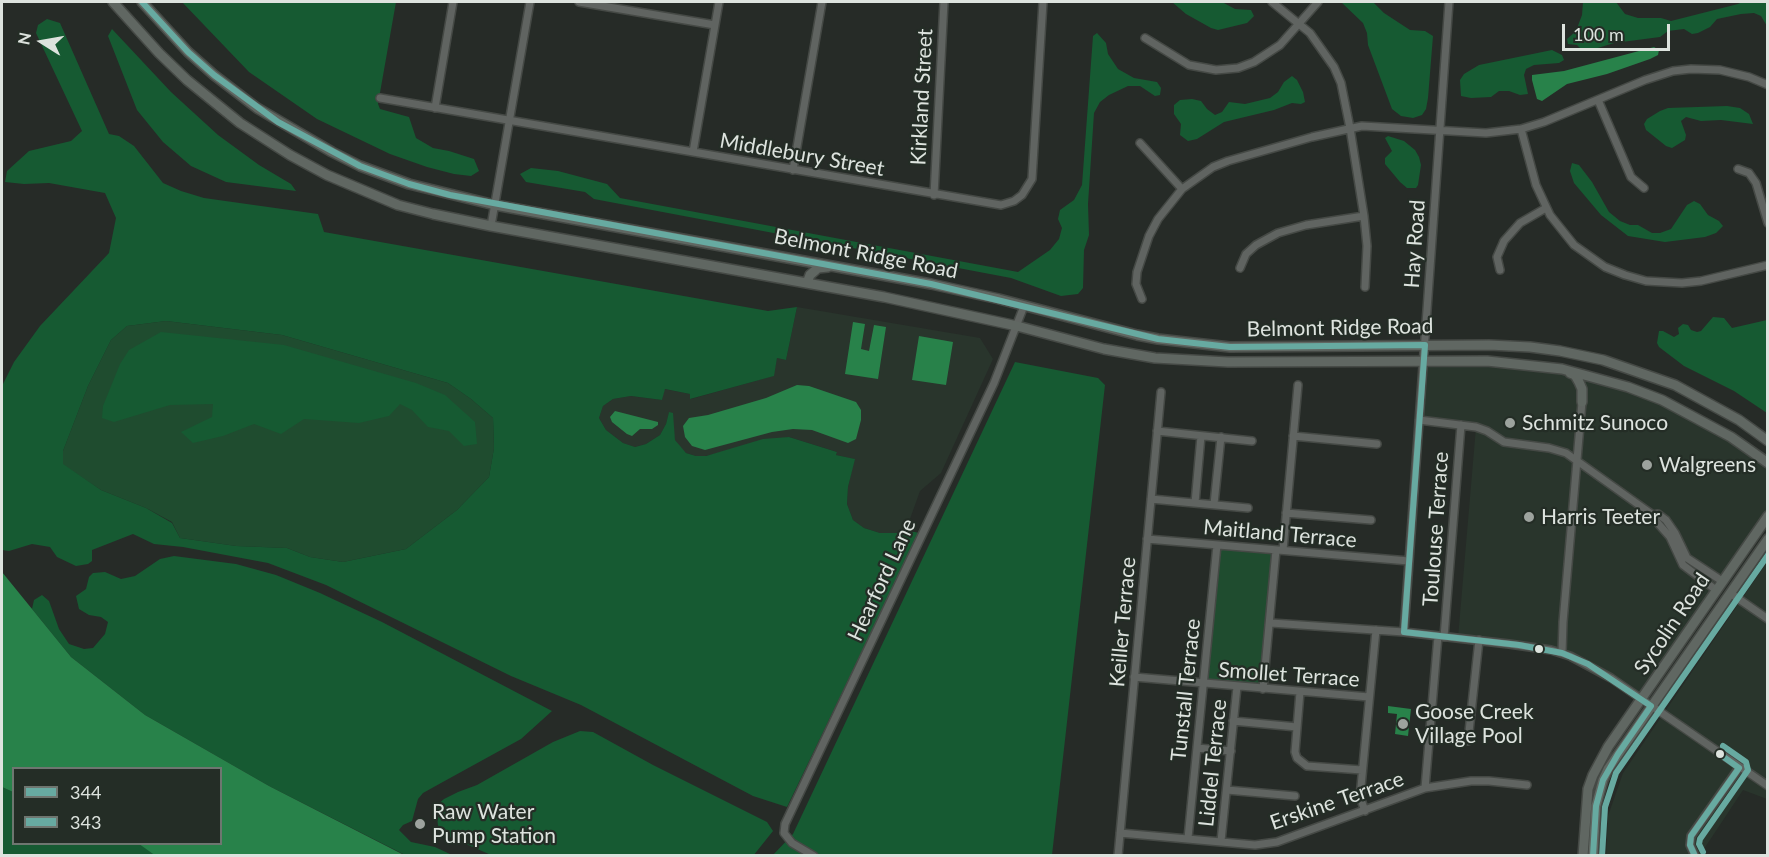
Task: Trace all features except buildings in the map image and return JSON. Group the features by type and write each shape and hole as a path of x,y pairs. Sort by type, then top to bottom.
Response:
{"main road":[{"name":"Belmont Ridge Road","path":"113,2 151,45 187,80 240,123 290,155 327,175 398,205 491,226 884,297 1017,326 1104,349 1176,361 1487,361 1562,369 1629,387 1662,400 1731,437 1767,463"},
{"name":"Belmont Ridge Road","path":"142,2 188,52 256,108 304,138 360,166 409,184 495,205 931,284 1137,335 1202,345 1230,347 1425,345 1530,347 1603,360 1675,386 1739,420 1767,441"},
{"path":"807,283 810,275 818,268 837,266"},
{"path":"1562,369 1575,375 1582,389 1582,402"},
{"name":"Sycolin Road","path":"1583,855 1588,789 1608,747 1767,516"},
{"name":"Sycolin Road","path":"1593,855 1596,806 1603,780 1618,754 1767,539"}],"street":[{"path":"435,108 453,2"},
{"path":"491,226 530,2"},
{"path":"579,2 715,26"},
{"path":"693,152 719,2"},
{"path":"793,170 822,2"},
{"name":"Kirkland Street","path":"933,195 944,2"},
{"name":"Middlebury Street","path":"380,98 1001,205 1018,198 1028,188 1033,174 1042,2"},
{"path":"1272,2 1318,43 1334,67 1345,97 1364,216 1367,246 1365,287"},
{"path":"1144,38 1189,65 1227,70 1245,66 1262,58 1280,45 1318,2"},
{"name":"Hay Road","path":"1404,632 1449,2"},
{"path":"1142,299 1137,284 1139,260 1158,219 1182,189 1213,167 1228,161 1350,128 1375,126 1486,133 1521,129 1544,122 1656,76 1690,69 1732,72 1767,85"},
{"path":"1598,99 1631,177 1644,188"},
{"path":"1521,129 1533,174 1546,208 1561,231 1589,257 1616,272 1646,281 1673,283 1701,281 1767,265"},
{"path":"1140,143 1182,189"},
{"path":"1738,170 1749,174 1756,183 1767,223"},
{"path":"1500,270 1497,257 1504,241 1520,223 1546,208"},
{"path":"1240,268 1245,254 1278,233 1306,225 1364,216"},
{"name":"Hearford Lane","path":"814,855 792,843 784,833 785,824 994,383 1024,306"},
{"path":"1263,689 1286,513 1298,385"},
{"name":"Keiller Terrace","path":"1118,855 1161,392"},
{"path":"1562,653 1582,402"},
{"path":"1419,420 1484,429 1504,442 1557,449 1577,460 1653,515 1658,514 1670,525 1690,560 1719,586"},
{"name":"Toulouse Terrace","path":"1425,788 1461,425"},
{"path":"1157,431 1252,441"},
{"path":"1195,503 1201,436"},
{"path":"1293,436 1377,444"},
{"path":"1214,504 1221,437"},
{"path":"1151,499 1248,508"},
{"path":"1286,513 1371,520"},
{"name":"Maitland Terrace","path":"1147,539 1409,561"},
{"name":"Tunstall Terrace","path":"1188,838 1217,545"},
{"path":"1730,593 1767,619"},
{"path":"1270,623 1404,632 1527,646 1562,653 1588,664 1767,786"},
{"path":"1365,811 1360,797 1376,630"},
{"path":"1468,741 1479,640"},
{"name":"Smollet Terrace","path":"1134,677 1369,697"},
{"name":"Liddel Terrace","path":"1221,841 1237,687"},
{"path":"1300,692 1295,752 1302,763 1307,766 1362,770"},
{"path":"1233,721 1297,727"},
{"path":"1197,748 1231,752"},
{"path":"1695,855 1690,845 1691,836 1739,768"},
{"name":"Erskine Terrace","path":"1120,833 1255,844 1277,842 1425,788 1472,781 1527,785"},
{"path":"1227,790 1295,796"}],"shaded area":[{"path":"182,2 396,2 378,104 380,109 409,117 416,138 433,148 474,159 479,171 471,176 427,167 390,154 317,119 249,72"},
{"path":"1172,2 1222,2 1235,9 1251,10 1254,16 1247,23 1218,30 1186,14"},
{"path":"1341,2 1373,2 1384,13 1410,30 1425,31 1433,36 1428,98 1422,115 1413,118 1401,116 1392,109 1368,45 1363,23"},
{"path":"1583,2 1616,2 1625,14 1638,18 1661,18 1671,21 1742,2 1767,2 1767,26 1761,16 1754,13 1741,14 1717,19 1710,27 1698,33 1692,34 1684,29 1668,31 1660,37 1614,43 1588,51 1582,50 1577,45 1568,44 1567,39 1576,31 1582,15"},
{"path":"47,19 60,23 109,134 119,136 134,146 163,183 181,191 204,198 318,214 324,232 768,311 797,307 786,360 777,358 774,376 690,399 690,394 665,389 662,400 631,396 613,399 603,406 599,418 606,430 623,443 635,447 646,444 660,435 669,412 673,413 675,440 686,453 696,456 706,456 763,439 789,437 837,452 836,455 855,459 848,487 847,504 853,520 864,528 880,533 896,533 906,530 919,533 787,807 753,796 581,705 511,676 326,585 268,563 183,547 154,544 133,534 92,550 92,561 76,566 57,557 50,547 32,544 9,551 2,550 2,386 14,362 40,326 109,253 116,218 105,193 49,183 5,182 7,171 29,151 71,141 82,131 36,33 38,25","holes":["166,321 282,335 448,383 493,418 494,448 489,477 457,510 406,549 343,562 310,557 287,548 236,546 180,538 172,523 146,508 101,490 63,464 63,451 88,386 111,340 127,326"]},
{"path":"112,29 171,92 218,135 259,165 291,184 296,191 226,182 191,166 163,142 137,110 108,36"},
{"path":"1097,33 1106,43 1108,54 1118,69 1134,78 1157,82 1161,88 1160,95 1155,96 1140,86 1128,86 1100,102 1094,113 1088,204 1089,235 1084,250 1083,288 1078,294 1061,296 1011,278 594,199 585,192 526,182 520,174 531,168 558,171 607,184 620,198 1018,272 1050,250 1059,239 1062,228 1058,219 1060,210 1074,200 1082,185 1093,36"},
{"path":"1654,47 1659,50 1658,55 1650,59 1607,74 1567,84 1542,101 1537,99 1532,75 1564,71"},
{"path":"1552,50 1562,55 1564,60 1559,63 1534,65 1526,69 1524,75 1528,94 1520,95 1509,91 1499,91 1491,97 1461,96 1460,80 1464,74 1479,65"},
{"path":"1292,76 1297,80 1303,92 1305,102 1292,103 1274,110 1224,122 1197,139 1188,141 1180,135 1181,124 1174,114 1174,105 1180,100 1201,101 1215,115 1222,112 1229,102 1245,104 1270,98"},
{"path":"1727,106 1740,108 1749,114 1753,124 1721,120 1701,121 1686,117 1681,121 1686,135 1685,140 1672,148 1646,130 1644,124 1647,119 1668,108"},
{"path":"1388,136 1404,141 1415,150 1419,157 1421,165 1416,188 1407,188 1385,164 1385,158 1392,151 1385,138"},
{"path":"1572,163 1579,165 1592,182 1609,212 1620,221 1638,225 1652,233 1660,233 1671,229 1687,205 1694,201 1723,226 1716,233 1705,237 1665,242 1628,236 1601,215 1574,183 1570,171"},
{"path":"797,307 980,338 993,359 941,473 920,491 906,530 896,533 880,533 864,528 853,520 847,504 854,459 836,455 837,452 789,437 705,456 696,456 686,453 675,440 669,413 660,435 646,444 635,447 623,443 606,430 599,418 603,406 613,399 631,396 662,400 664,389 690,394 691,399 773,376 777,358 786,360"},
{"path":"1713,317 1724,318 1732,328 1767,320 1767,413 1734,391 1684,366 1659,347 1657,343 1659,331 1674,337 1679,334 1678,328 1683,324 1688,325 1691,330 1701,331"},
{"path":"166,321 282,335 448,383 493,418 494,448 489,477 457,510 406,549 343,562 310,557 287,548 236,546 180,538 172,522 146,508 101,490 63,465 63,451 88,386 111,340 127,326"},
{"path":"853,322 865,324 861,349 869,351 874,325 886,327 878,379 845,374"},
{"path":"161,332 284,345 416,383 445,395 475,422 477,444 464,446 449,431 428,427 412,410 400,404 389,416 359,423 304,419 281,434 254,424 223,436 193,443 181,432 212,417 213,404 170,405 114,422 102,418 103,406 120,364 129,350"},
{"path":"919,336 953,342 946,385 912,380"},
{"path":"1424,361 1526,364 1662,400 1767,463 1767,515 1642,700 1570,656 1458,638 1476,427 1419,420"},
{"path":"1015,362 1098,378 1105,385 1052,855 772,856 793,834"},
{"path":"797,385 809,386 856,402 861,410 861,420 856,439 848,443 812,430 793,429 772,432 705,450 692,446 685,437 683,426 689,418 708,415 766,398"},
{"path":"615,411 658,422 658,425 652,429 640,429 632,436 612,422 610,417"},
{"path":"1217,545 1276,550 1263,689 1203,684"},
{"path":"174,556 236,564 276,575 320,593 382,622 552,711 521,739 423,793 418,799 412,821 403,825 399,830 411,842 435,847 452,855 405,855 269,786 145,715 71,657 32,609 34,600 42,595 49,601 59,629 69,644 84,649 93,648 105,634 108,622 79,609 76,596 86,589 89,577 93,573 105,572 121,579 135,576 160,559"},
{"path":"1767,562 1767,799 1743,790 1700,855 1606,856 1608,816 1623,773"},
{"path":"2,572 71,657 145,715 269,786 404,855 156,856 140,845 222,845 222,767 12,767 12,792 2,787"},
{"name":"Goose Creek Village Pool","path":"1388,706 1411,709 1408,736 1395,734 1397,714 1388,713"},
{"path":"580,731 593,732 767,822 773,831 753,856 491,855 443,834 438,826 436,806 444,799 477,785 553,742"},
{"path":"2,787 12,792 12,845 141,845 156,855 2,855"}],"transit line":[{"name":"344","path":"142,2 188,52 214,75 278,122 360,166 409,184 450,195 931,284 1158,339 1230,347 1425,345 1404,632 1519,645 1562,653 1588,664 1651,706 1603,780 1596,806 1593,856"},
{"name":"343","path":"1602,856 1605,807 1616,773 1768,555"},
{"name":"343","path":"1703,852 1699,844 1700,839 1748,770 1746,762 1723,746"},
{"name":"344","path":"1695,856 1690,845 1691,836 1739,768 1718,753"}],"place":[{"name":"Schmitz Sunoco","path":"1510,423"},
{"name":"Walgreens","path":"1647,465"},
{"name":"Harris Teeter","path":"1529,517"},
{"name":"Goose Creek Village Pool","path":"1403,724"},
{"name":"Raw Water Pump Station","path":"420,824"}]}
